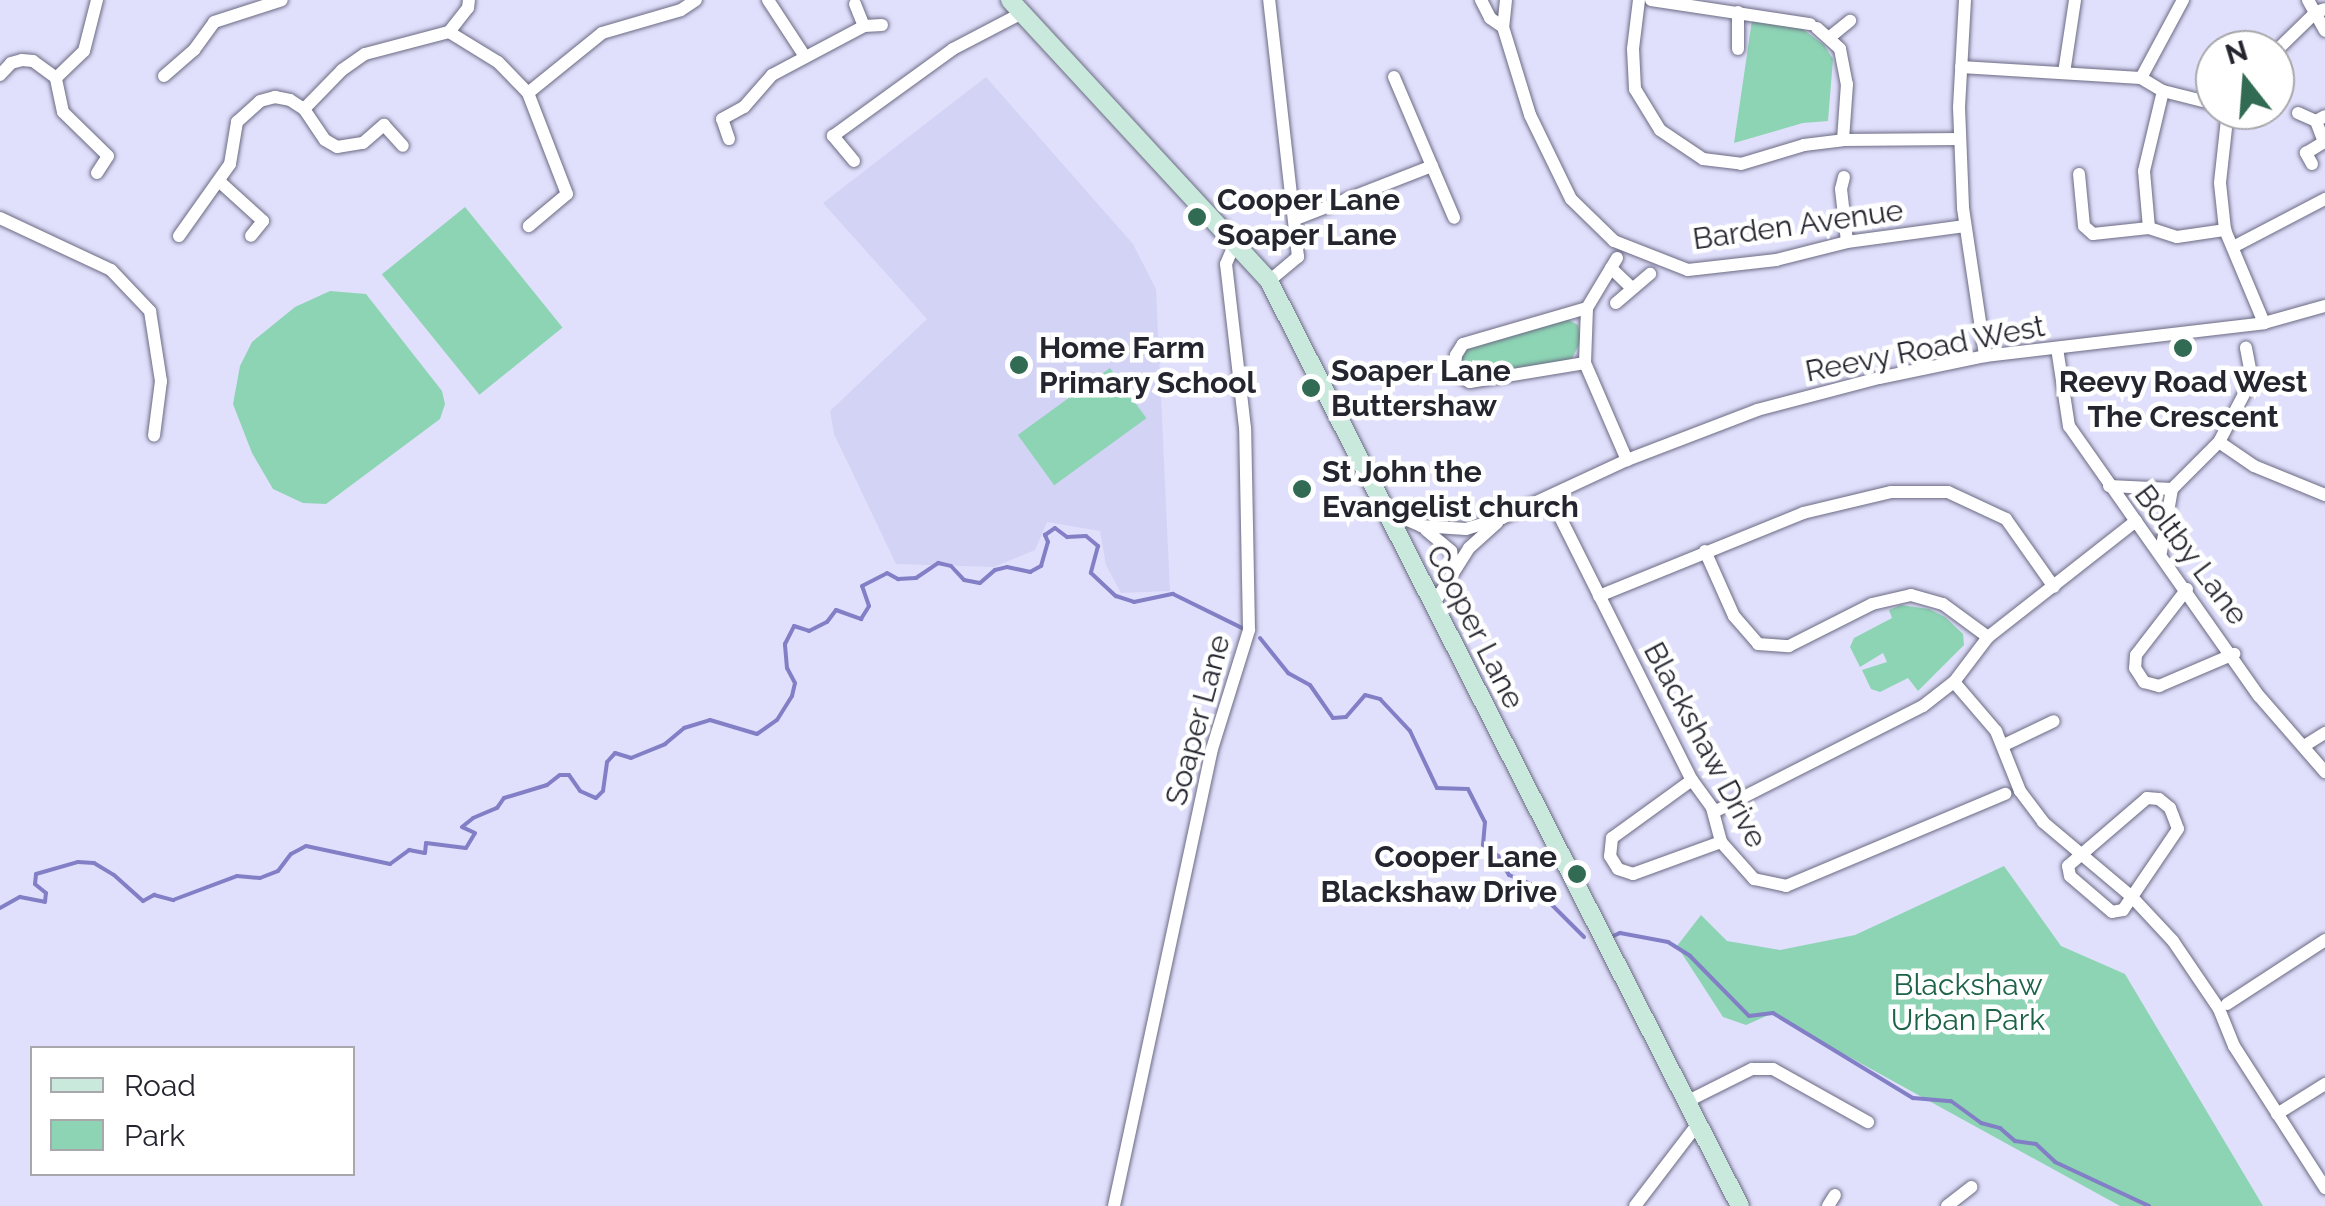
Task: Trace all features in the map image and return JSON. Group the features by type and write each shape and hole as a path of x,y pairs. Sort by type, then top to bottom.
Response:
{"main road":[{"name":"Cooper Lane","path":"1016,7 1269,281 1740,1206"}],"street":[{"path":"56,78 84,51 97,0"},
{"path":"164,76 194,50 214,22 257,4 282,0"},
{"path":"304,109 342,70 365,54 449,32 468,8 469,0"},
{"path":"528,93 602,33 681,10 696,0"},
{"path":"768,0 804,55"},
{"path":"1269,281 1298,257 1270,38 1270,0"},
{"path":"1481,0 1490,18 1504,27"},
{"name":"Barden Avenue","path":"1506,0 1504,27 1530,115 1571,199 1614,240 1688,270 1776,260 1847,242 1965,226"},
{"path":"1639,0 1633,49 1635,89 1660,130 1704,159 1742,164 1804,145 1843,140 1960,139"},
{"path":"1651,0 1814,26 1830,37 1840,48 1847,84 1843,140"},
{"path":"1966,0 1960,139 1965,226 1985,356"},
{"path":"2064,73 2075,0"},
{"path":"2141,78 2183,0"},
{"path":"855,4 864,26"},
{"path":"854,161 827,139 1016,7"},
{"path":"2295,30 2316,7 2325,31"},
{"path":"1738,12 1738,49"},
{"path":"1830,37 1850,21"},
{"path":"729,140 722,119 744,107 772,75 864,26 882,26"},
{"path":"449,32 498,62 528,93 573,194 528,226"},
{"path":"0,76 11,63 22,60 34,61 56,78 63,112 114,158 96,173"},
{"path":"1961,67 2141,78 2163,91 2195,99"},
{"path":"1394,77 1454,218"},
{"path":"2149,228 2144,171 2163,91"},
{"path":"179,236 230,164 237,122 247,110 275,97 304,109 326,140 337,147 363,142 384,125 404,146"},
{"path":"2298,113 2320,118 2324,142 2306,153 2312,164"},
{"path":"2226,130 2220,183 2225,230 2235,246 2264,323"},
{"path":"1296,219 1432,166"},
{"path":"2128,170 2144,171"},
{"path":"2079,174 2084,226 2093,234 2149,228 2177,238 2225,230"},
{"path":"1844,177 1841,189 1847,242"},
{"path":"220,182 263,221 250,236"},
{"path":"2235,246 2325,200"},
{"path":"0,218 110,270 150,311 161,380 154,436"},
{"name":"Soaper Lane","path":"1114,1206 1212,749 1248,630 1245,428 1226,264 1236,241"},
{"path":"1627,460 1584,363 1587,308 1614,263 1632,288"},
{"path":"1616,303 1650,274"},
{"name":"Reevy Road West","path":"1502,518 1627,460 1757,410 1985,356 2264,323 2325,306"},
{"path":"1584,363 1470,382 1458,376 1455,367 1463,344 1587,308"},
{"name":"Boltby Lane","path":"2057,348 2069,426 2234,654 2259,696 2325,772"},
{"path":"2161,552 2172,489 2220,442 2252,378 2246,348"},
{"path":"2220,442 2254,466 2325,495"},
{"path":"2109,486 2172,489"},
{"path":"1600,596 1820,508 1891,492 1948,492 2006,518 2054,587"},
{"name":"Blackshaw Drive","path":"1550,497 1692,780 1714,812 1721,842 1754,880 1786,886 2005,794"},
{"path":"1384,511 1421,526 1449,531 1502,518"},
{"path":"1433,606 1469,548 1502,518"},
{"path":"1714,812 1922,706 1954,682 1988,637 2136,521"},
{"path":"1421,526 1451,552 1454,570"},
{"path":"1705,551 1734,616 1758,644 1789,646 1872,604 1911,595 1943,604 1988,637"},
{"path":"2187,589 2136,655 2136,668 2144,682 2159,686 2234,654"},
{"path":"1954,682 2004,745 2020,792 2042,822 2132,897 2199,977 2234,1046 2325,1188"},
{"path":"2004,745 2054,721"},
{"path":"2304,746 2325,734"},
{"path":"1692,780 1612,838 1610,856 1618,869 1633,874 1721,842"},
{"path":"2146,798 2170,808 2178,829 2132,897 2123,910 2112,912 2070,876 2068,866 2146,798"},
{"path":"2227,1004 2325,940"},
{"path":"1686,1102 1752,1069 1773,1069 1868,1122"},
{"path":"2278,1114 2325,1084"},
{"path":"1635,1206 1697,1125"},
{"path":"1947,1206 1971,1187"}],"shaded area":[{"name":"Home Farm Primary School","path":"986,77 1133,244 1156,289 1170,591 1121,593 1106,565 1100,531 1047,522 1035,550 994,567 896,564 834,434 830,411 927,319 823,203"}],"green space":[{"path":"1752,20 1800,27 1824,45 1833,59 1828,121 1803,123 1734,143"},
{"path":"465,207 563,327 479,395 382,274"},
{"path":"330,291 366,294 442,391 445,404 440,419 326,504 303,503 273,489 252,453 233,404 240,366 252,342 295,307"},
{"path":"1565,318 1578,325 1581,341 1571,360 1475,376 1464,374 1459,367 1463,351"},
{"path":"1110,368 1146,418 1054,485 1018,435"},
{"path":"1901,605 1929,609 1945,617 1963,634 1964,645 1918,691 1908,678 1880,692 1871,689 1862,670 1887,662 1883,653 1860,667 1850,647 1854,638 1892,618 1889,610"},
{"name":"Blackshaw Urban Park","path":"2004,866 2061,946 2125,974 2263,1206 2120,1206 1771,1014 1746,1025 1723,1017 1677,946 1701,915 1727,941 1780,950 1855,935"}],"waterway":[{"path":"0,908 20,897 45,902 46,893 35,884 36,874 78,862 94,863 143,901 154,895 173,900 237,876 260,878 278,871 291,854 306,846 390,864 409,850 425,853 426,843 466,848 475,833 462,827 473,818 497,808 504,798 547,785 560,775 569,775 580,791 596,798 603,791 607,762 615,753 631,758 665,744 684,728 710,720 757,734 777,720 792,696 795,683 787,668 785,644 794,626 809,631 827,622 836,610 861,619 869,606 862,586 887,573 898,579 916,578 938,563 951,566 964,580 980,583 995,570 1007,567 1030,572 1041,566 1048,542 1045,535 1055,528 1067,537 1086,536 1098,546 1091,573 1116,596 1134,602 1173,594 1244,629"},
{"path":"1260,638 1288,673 1310,685 1333,718 1346,717 1365,695 1380,699 1410,731 1437,788 1468,789 1485,822 1483,845 1498,856 1509,875 1531,884 1584,937"},
{"path":"1611,937 1620,933 1668,942 1690,956 1749,1016 1773,1013 1913,1098 1951,1101 1981,1123 2000,1128 2015,1141 2036,1144 2055,1162 2149,1206"}],"place":[{"name":"Cooper Lane Soaper Lane","path":"1197,217"},
{"name":"Reevy Road West The Crescent","path":"2183,348"},
{"name":"Home Farm Primary School","path":"1019,365"},
{"name":"Soaper Lane Buttershaw","path":"1311,388"},
{"name":"St John the Evangelist church","path":"1302,489"},
{"name":"Cooper Lane Blackshaw Drive","path":"1577,874"}]}
